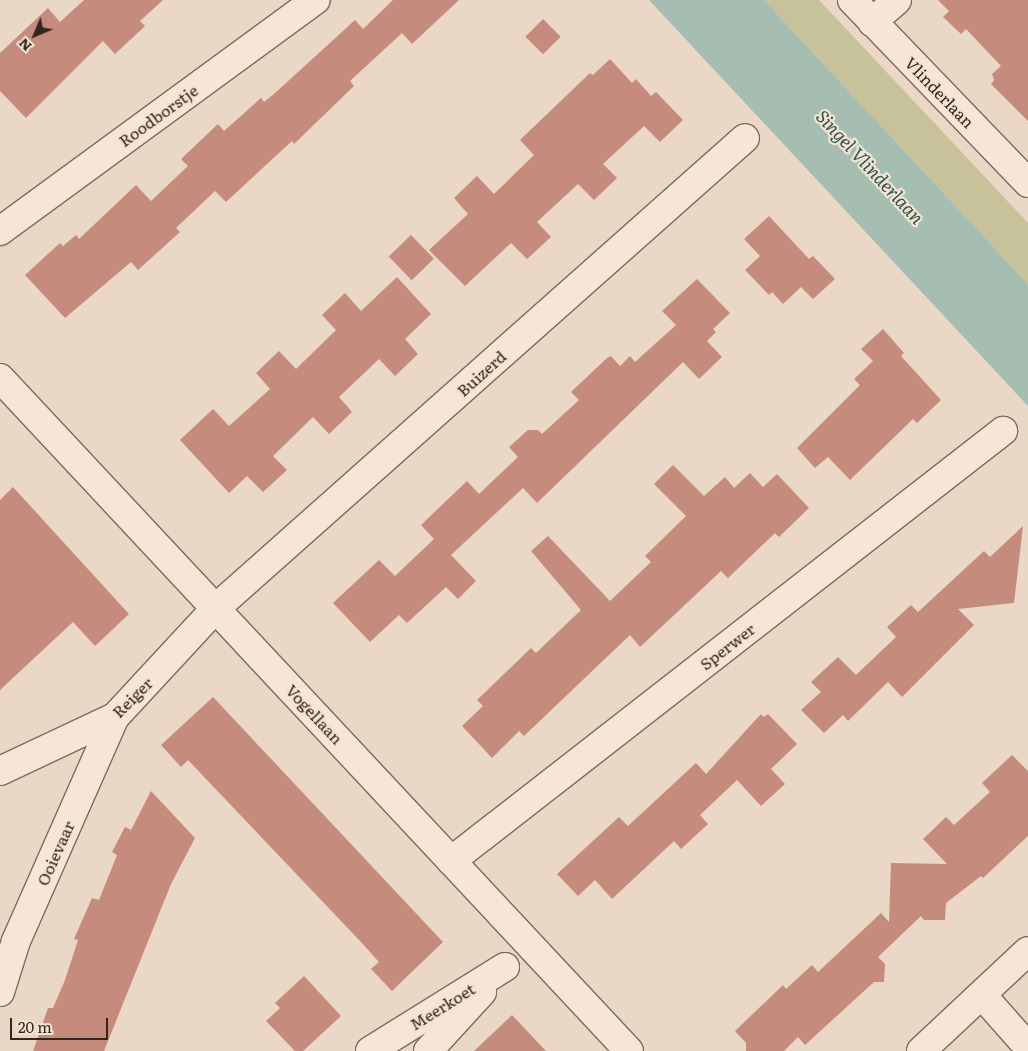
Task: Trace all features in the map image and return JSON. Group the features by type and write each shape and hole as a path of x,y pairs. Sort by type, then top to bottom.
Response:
{"street":[{"name":"Roodborstje","path":"0,231 316,0"},
{"name":"Vlinderlaan","path":"852,0 1028,183"},
{"path":"872,22 897,0"},
{"name":"Buizerd","path":"217,608 745,138"},
{"name":"Vogellaan","path":"0,378 629,1051"},
{"name":"Sperwer","path":"450,860 1003,431"},
{"name":"Reiger","path":"0,771 115,717 217,608"},
{"name":"Ooievaar","path":"0,992 16,941 115,717"},
{"name":"Meerkoet","path":"428,1051 527,943"},
{"path":"921,1051 1028,951"},
{"name":"Meerkoet","path":"377,1049 505,967"},
{"path":"982,995 1028,1047"}],"shaded area":[{"path":"764,0 819,0 1028,223 1028,284"}],"water":[{"name":"Singel Vlinderlaan","path":"649,0 764,0 1028,284 1028,406"}],"building":[{"path":"84,0 163,0 140,21 145,26 115,54 103,41 26,118 0,91 0,53 48,8 60,22"},
{"path":"393,0 459,0 412,44 402,33 350,81 354,86 294,144 292,141 226,202 215,191 176,228 180,232 138,270 131,262 65,318 25,275 60,243 63,246 76,235 79,239 136,185 151,201 188,166 181,159 218,124 224,131 261,98 264,102 274,94 355,20 363,29"},
{"path":"938,0 1028,0 1028,121 991,84 994,80 992,74 1001,66 966,29 961,34 943,17 949,11"},
{"path":"543,19 561,37 543,54 525,37"},
{"path":"610,59 632,83 636,79 651,96 656,92 683,120 660,142 644,126 603,164 617,178 594,200 578,184 537,222 551,237 527,259 511,243 465,286 429,250 468,214 454,198 477,176 494,194 534,155 520,140 590,73 593,75"},
{"path":"769,216 809,259 813,256 835,279 813,299 801,287 783,304 772,292 769,295 745,270 760,256 744,239"},
{"path":"411,235 434,259 412,280 389,257"},
{"path":"397,277 431,314 405,339 418,354 395,376 379,359 339,397 352,412 329,434 313,417 273,456 287,470 263,492 247,476 229,493 180,440 213,409 229,426 270,389 256,373 279,351 296,369 336,330 322,315 345,293 361,311"},
{"path":"697,279 730,313 713,329 716,332 707,341 722,357 699,379 683,362 537,503 523,488 451,555 476,581 458,599 446,587 407,623 399,615 370,642 333,603 379,560 395,576 434,539 421,525 467,481 479,494 518,457 509,447 528,430 538,430 542,434 579,400 571,392 607,358 611,356 620,366 630,356 635,362 676,325 662,311"},
{"path":"883,329 904,353 901,356 941,400 917,423 913,419 850,480 828,457 815,468 797,448 860,385 854,379 873,361 861,349"},
{"path":"673,465 704,496 725,477 734,488 750,473 763,487 777,474 809,508 779,537 775,533 728,578 721,571 640,647 630,635 524,736 519,731 492,758 462,726 483,706 477,700 531,648 536,653 581,610 531,551 548,536 610,601 651,562 645,556 686,516 654,484"},
{"path":"13,487 129,614 95,646 73,622 0,690 0,500"},
{"path":"1023,526 1014,603 958,609 974,625 902,697 888,682 848,721 843,715 824,733 801,710 821,692 811,682 838,657 856,675 896,637 887,627 911,605 918,612 984,551 990,557"},
{"path":"213,697 443,942 392,991 371,969 379,962 361,942 188,760 181,767 161,745"},
{"path":"761,714 764,717 768,714 797,744 771,769 785,784 761,806 737,780 700,815 708,824 681,849 674,841 612,899 595,880 578,896 557,874 619,817 628,826 696,763 706,774"},
{"path":"1012,755 1028,771 1028,836 983,878 981,876 946,903 945,920 924,920 921,916 878,957 885,964 884,982 874,982 805,1045 798,1037 784,1051 746,1051 746,1043 735,1031 783,985 786,989 812,965 818,972 881,913 889,922 891,863 947,864 923,839 946,817 954,825 990,792 982,783"},
{"path":"151,791 195,838 171,884 104,1051 33,1051 48,1008 53,1008 65,980 78,940 74,939 92,898 99,900 117,855 112,852 125,827 131,830"},
{"path":"304,976 341,1016 303,1051 295,1051 266,1021 280,1008 275,1003"},
{"path":"512,1015 546,1051 474,1051"}]}
